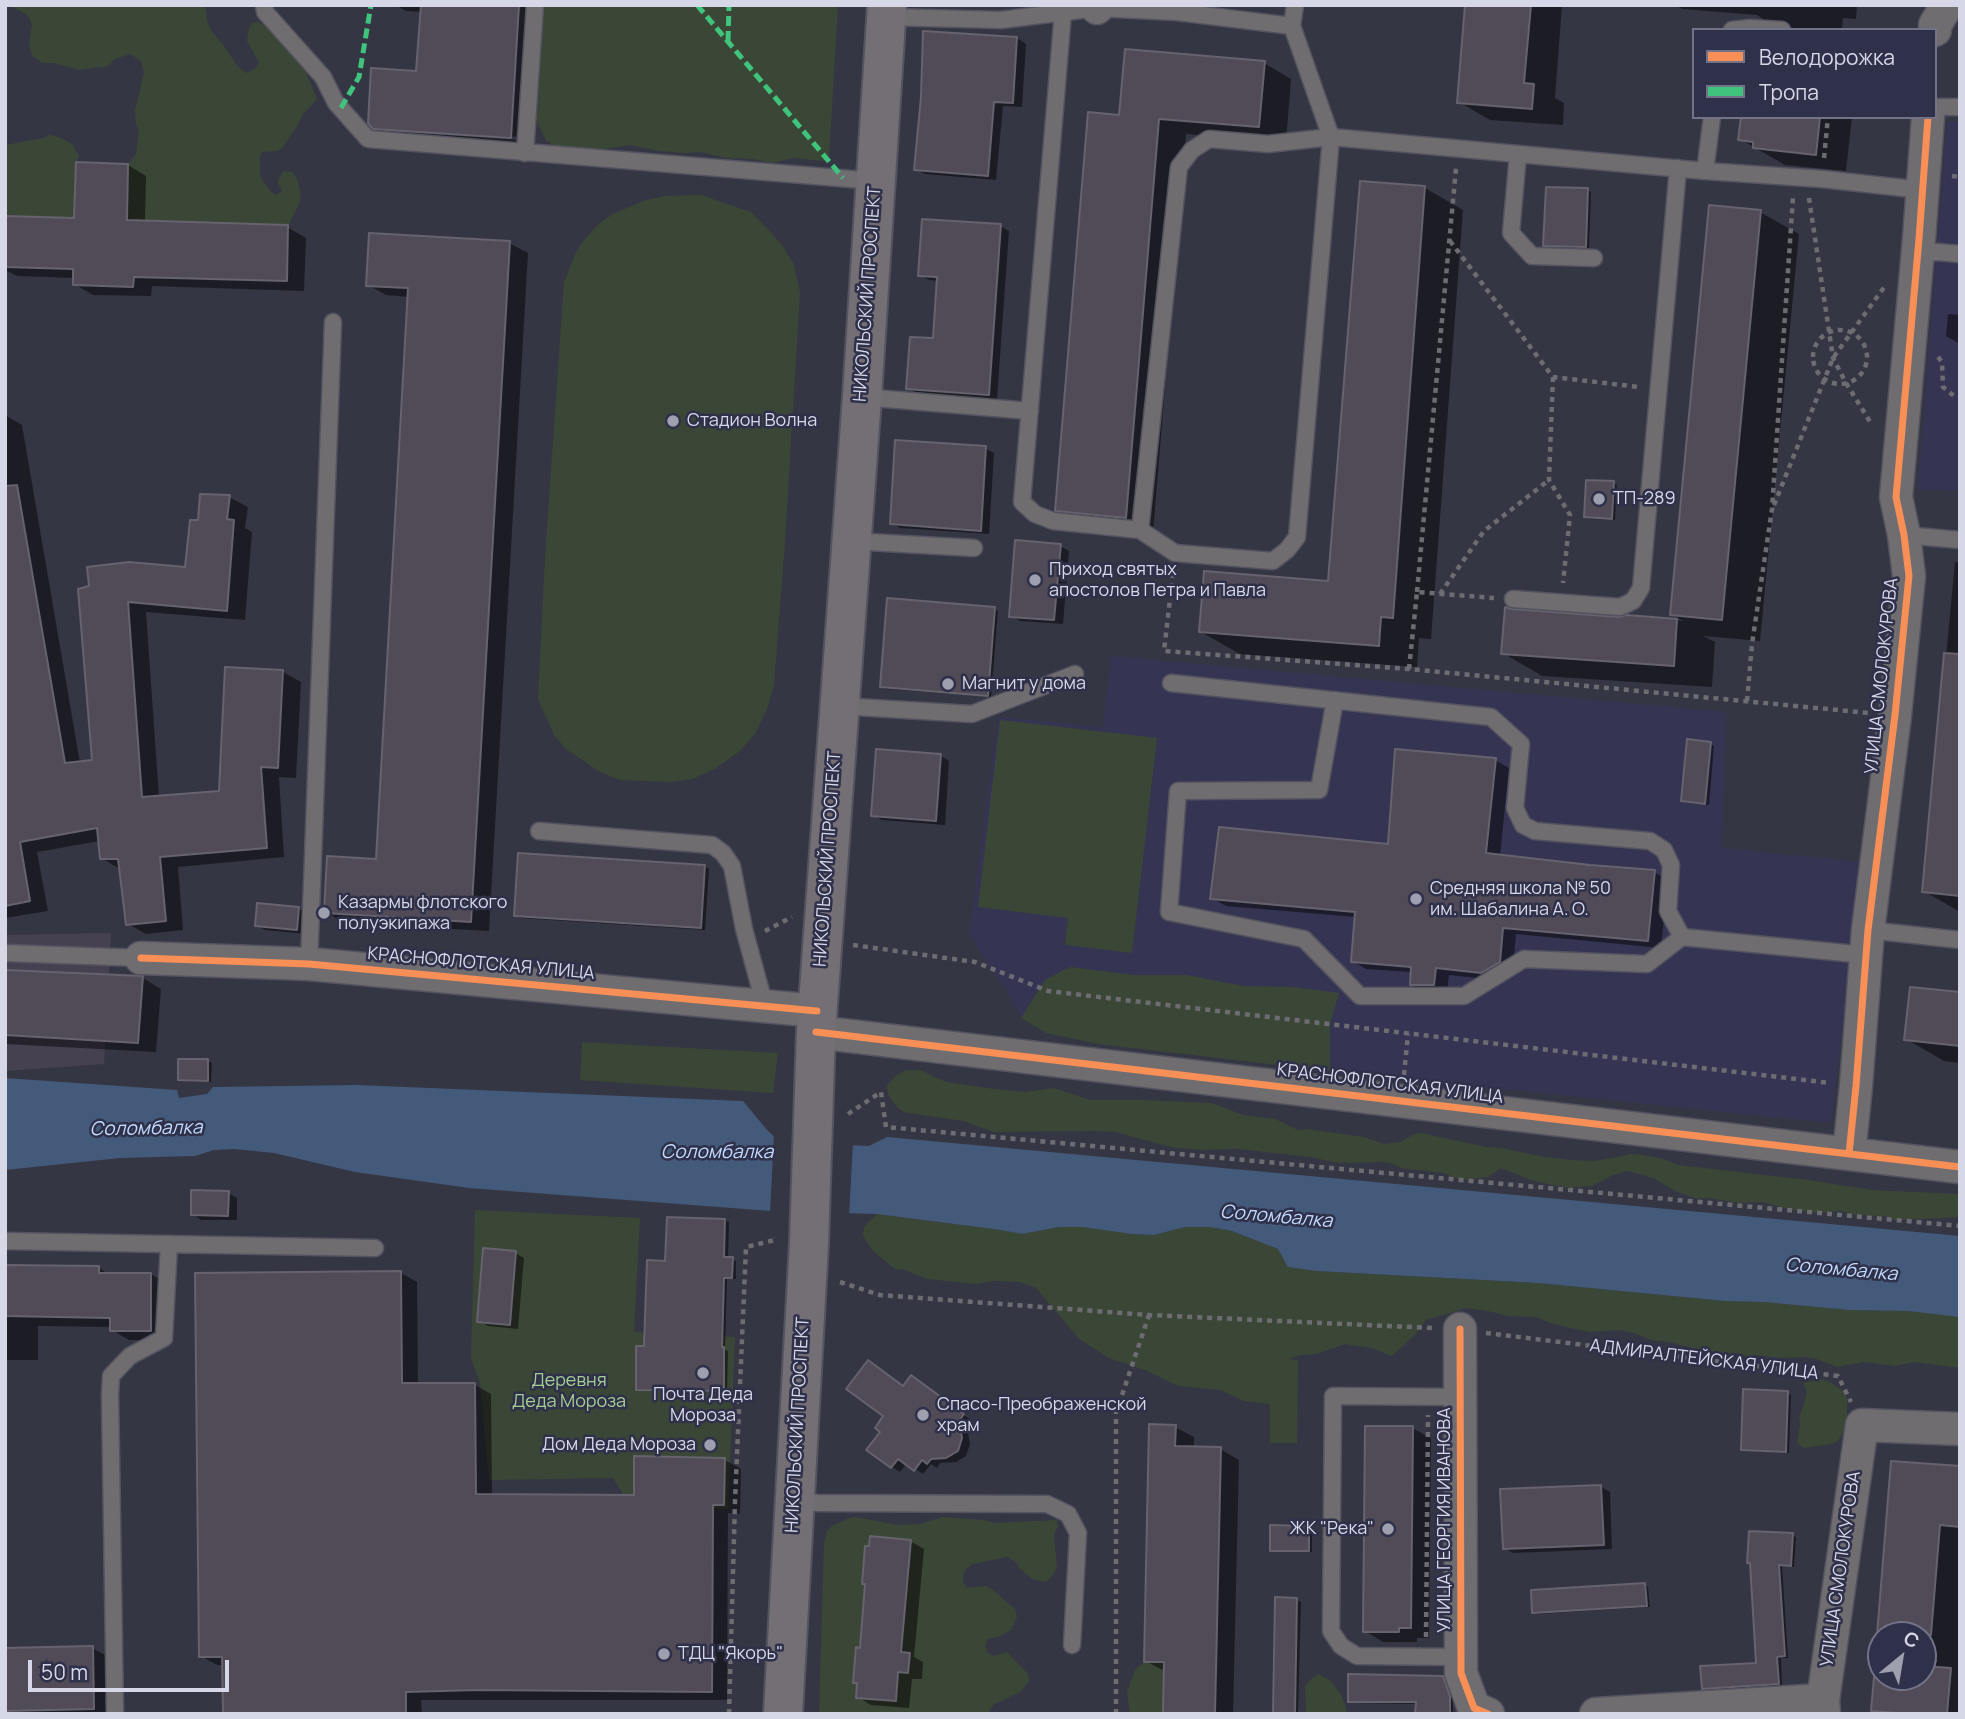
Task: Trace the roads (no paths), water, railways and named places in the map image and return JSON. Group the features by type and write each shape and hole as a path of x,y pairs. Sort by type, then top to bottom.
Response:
{"main road":[{"name":"НИКОЛЬСКИЙ ПРОСПЕКТ","path":"783,1714 794,1500 792,1241 831,1113 817,1022 887,11"}],"street":[{"path":"1935,28 1947,5"},
{"name":"УЛИЦА СМОЛОКУРОВА","path":"1849,1154 1867,942 1909,576 1896,497 1897,464 1918,254 1928,119"},
{"name":"КРАСНОФЛОТСКАЯ УЛИЦА","path":"141,958 309,964 765,1006 817,1022 1960,1167"},
{"name":"УЛИЦА ГЕОРГИЯ ИВАНОВА","path":"1460,1329 1461,1672 1481,1711"},
{"name":"УЛИЦА СМОЛОКУРОВА","path":"1823,1707 1862,1425 1960,1429"},
{"path":"1596,1714 1823,1707"}],"lane":[{"path":"264,5 265,12 323,77 336,103 368,139 875,181"},
{"path":"526,153 535,5"},
{"path":"1063,12 1022,502 1034,513 1053,521 1140,530 1175,553 1273,561 1287,550 1297,537 1331,137 1292,26 1295,5"},
{"path":"887,11 1001,20 1097,7 1177,8 1292,26"},
{"path":"1937,107 1960,107"},
{"path":"1705,171 1712,119"},
{"path":"1140,530 1179,167 1192,150 1209,139 1268,145 1331,137 1922,190"},
{"path":"1518,154 1511,233 1532,256 1594,258"},
{"path":"1513,599 1620,607 1633,601 1641,588 1678,168"},
{"path":"1918,254 1960,254"},
{"path":"309,964 332,322"},
{"path":"862,397 1030,411"},
{"path":"1904,535 1960,540"},
{"path":"851,541 974,548"},
{"path":"839,706 972,715 1075,674"},
{"path":"1171,683 1491,717 1521,744 1515,808 1524,825 1535,831 1650,841 1664,850 1671,864 1668,911 1682,937"},
{"path":"1335,700 1319,790 1178,791 1169,912 1304,939 1360,996 1464,996 1524,959 1647,964 1682,937 1867,942 1960,940"},
{"path":"539,831 712,845 723,853 732,866 744,929 765,1006"},
{"path":"5,953 141,958"},
{"path":"5,1241 375,1248"},
{"path":"115,1714 111,1376 130,1356 164,1338 169,1244"},
{"path":"1460,1397 1333,1396 1331,1631 1340,1646 1357,1656 1461,1657"},
{"path":"794,1500 817,1503 1047,1504 1068,1514 1078,1533 1072,1646"}],"water":[{"name":"Соломбалка","path":"5,1078 177,1090 179,1098 207,1094 213,1087 358,1085 743,1101 781,1142 869,1146 887,1137 1960,1236 1960,1317 1908,1311 1849,1310 1725,1301 1538,1283 1317,1271 1288,1267 1278,1249 1232,1231 1210,1227 1185,1227 1154,1235 1082,1227 1059,1227 1022,1234 877,1214 771,1211 469,1188 355,1172 274,1153 234,1149 214,1150 195,1156 120,1158 5,1170"}],"place":[{"name":"Стадион Волна","path":"673,421"},
{"name":"ТП-289","path":"1599,499"},
{"name":"Приход святых апостолов Петра и Павла","path":"1035,580"},
{"name":"Магнит у дома","path":"948,684"},
{"name":"Средняя школа № 50 им. Шабалина А. О.","path":"1416,899"},
{"name":"Казармы флотского полуэкипажа","path":"324,913"},
{"name":"Почта Деда Мороза","path":"703,1373"},
{"name":"Спасо-Преображенской храм","path":"923,1415"},
{"name":"Дом Деда Мороза","path":"710,1445"},
{"name":"ЖК \"Река\"","path":"1388,1529"},
{"name":"ТДЦ \"Якорь\"","path":"664,1654"}],"park label":[{"name":"Деревня Деда Мороза","path":"569,1391"}]}
